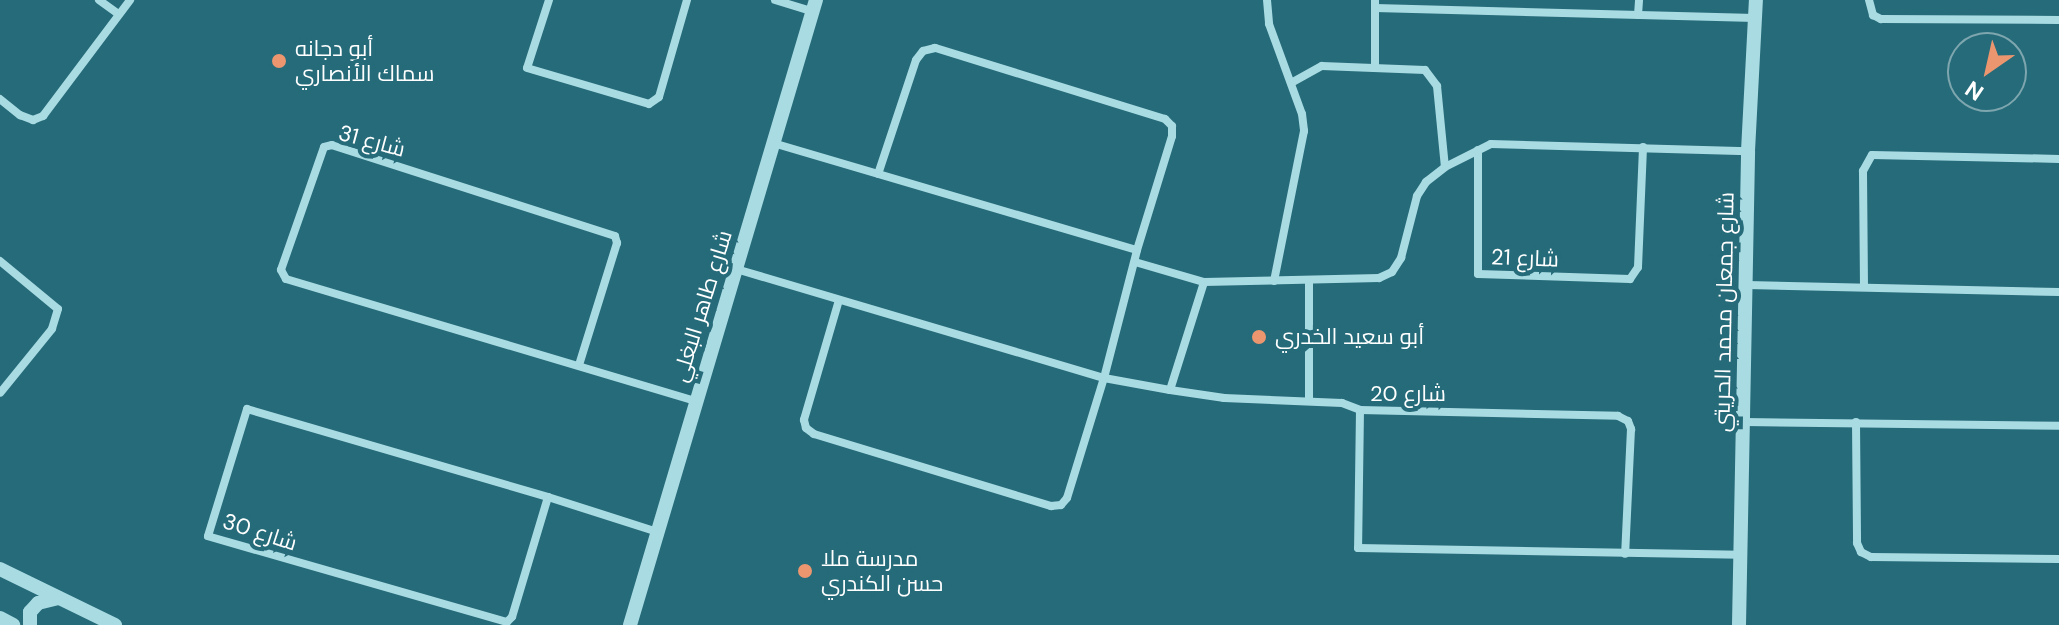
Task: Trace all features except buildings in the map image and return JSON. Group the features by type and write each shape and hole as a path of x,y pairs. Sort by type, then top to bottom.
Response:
{"street":[{"path":"99,0 118,14"},
{"path":"0,99 33,120 43,116 130,0"},
{"path":"549,0 527,68 649,104 659,97 687,0"},
{"path":"775,0 814,5"},
{"path":"1267,0 1269,24 1302,114 1304,131 1274,281"},
{"path":"1638,15 1639,0"},
{"name":"شارع جمعان محمد الحريتي","path":"1739,625 1748,151 1756,0"},
{"path":"1869,0 1873,15 1881,19 2059,20"},
{"path":"1375,67 1375,4 1755,18"},
{"name":"شارع طاهر البغلي","path":"630,625 814,5"},
{"path":"839,300 804,420 806,428 814,434 1051,506 1061,505 1067,498 1104,378 1137,250 1172,136 1172,126 1165,119 935,48 923,51 916,60 878,174"},
{"path":"1291,83 1317,67 1420,69 1433,76 1445,167"},
{"path":"773,143 1137,250"},
{"path":"1135,262 1204,282 1379,278 1392,272 1401,258 1417,196 1426,182 1445,167 1478,150 1502,143 1748,151"},
{"name":"شارع 31","path":"579,365 617,243 615,236 332,145 324,147 281,270 286,279 696,401"},
{"name":"شارع 21","path":"1478,150 1478,274 1630,279 1638,267 1643,147"},
{"path":"1864,287 1863,171 1872,155 2059,159"},
{"path":"0,261 58,309 52,329 0,393"},
{"path":"736,269 1104,378 1224,398 1342,403 1360,410"},
{"path":"1309,280 1309,401"},
{"path":"1170,390 1204,282"},
{"path":"1747,285 2059,292"},
{"name":"شارع 30","path":"548,497 512,617 507,622 208,536 247,409 548,497 658,532"},
{"name":"شارع 20","path":"1625,554 1631,429 1628,421 1618,416 1360,410 1358,548 1625,554 1740,555"},
{"path":"1745,422 2059,426"},
{"path":"1856,422 1857,543 1861,552 1871,557 2059,559"},
{"path":"0,569 115,625"},
{"path":"30,625 30,612 38,603 59,598"},
{"path":"0,618 13,625"}],"place":[{"name":"أبو دجانه سماك الأنصاري","path":"279,61"},
{"name":"أبو سعيد الخدري","path":"1259,337"},
{"name":"مدرسة ملا حسن الكندري","path":"805,571"}]}
